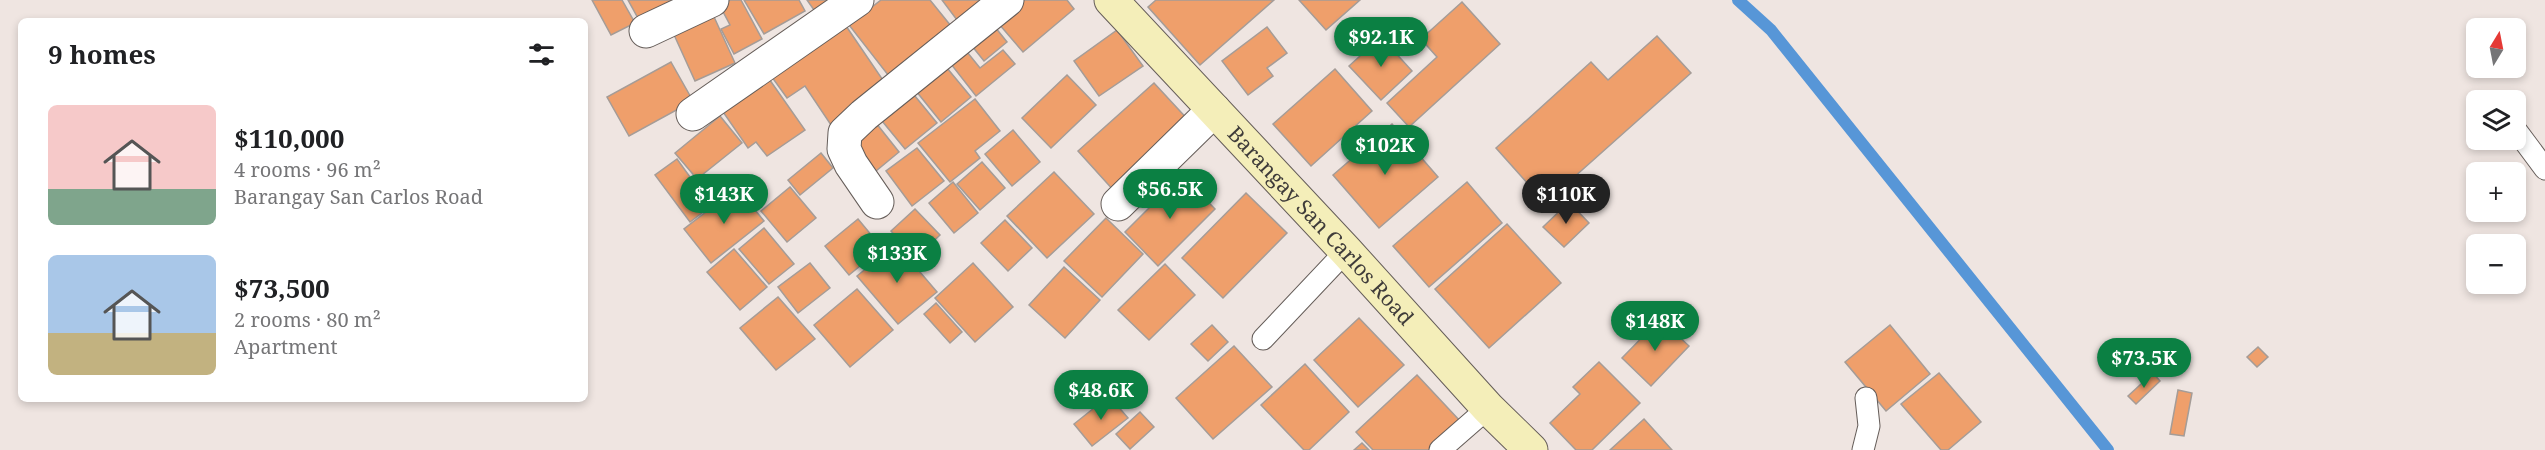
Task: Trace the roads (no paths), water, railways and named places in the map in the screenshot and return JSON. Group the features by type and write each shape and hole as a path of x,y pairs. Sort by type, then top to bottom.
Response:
{"street":[{"path":"646,31 712,0"},
{"path":"693,114 857,0"},
{"path":"877,202 851,164 844,149 845,133 864,115 1007,0"},
{"name":"Barangay San Carlos Road","path":"1111,0 1346,251 1488,408 1530,450"},
{"path":"1118,204 1214,111"}],"lane":[{"path":"2526,143 2545,169"},
{"path":"1263,339 1346,251"},
{"path":"1863,450 1869,426 1866,398"},
{"path":"1440,450 1488,408"}],"waterway":[{"path":"1738,0 1771,30 2108,450"}]}
